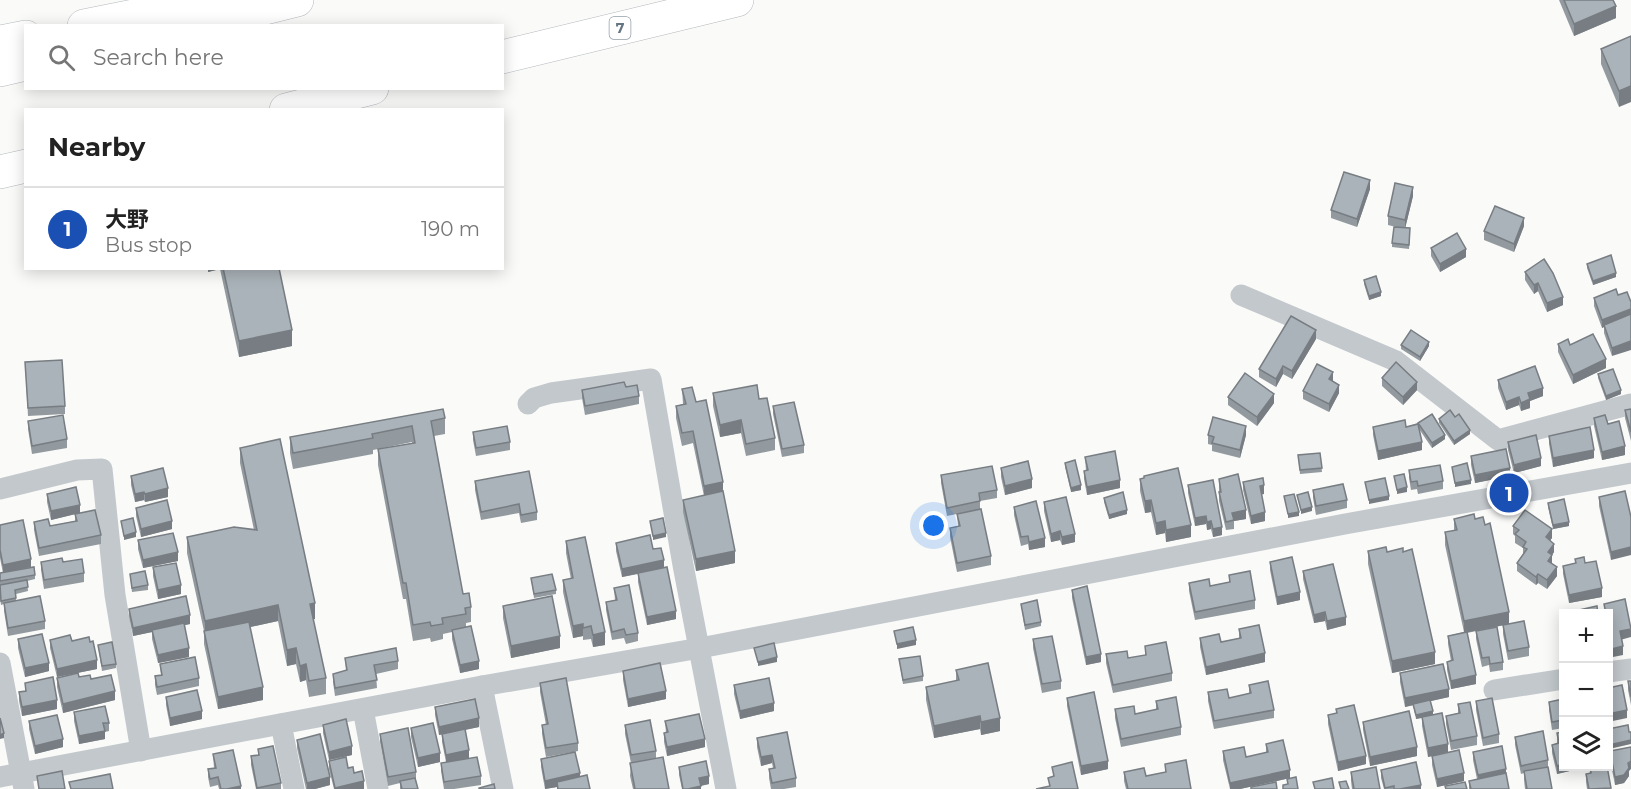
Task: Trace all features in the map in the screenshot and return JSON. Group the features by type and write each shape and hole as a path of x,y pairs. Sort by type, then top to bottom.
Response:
{"highway":[{"path":"94,24 213,0"},
{"path":"201,24 297,0"},
{"name":"7","path":"504,57 737,0"},
{"path":"0,42 24,37"},
{"path":"0,70 24,64"},
{"path":"294,108 364,90"},
{"path":"0,172 24,166"}],"street":[{"path":"1240,295 1396,361 1498,440 1631,404"},
{"path":"528,404 534,398 550,393 651,379 683,565 726,789"},
{"path":"0,489 77,470 102,470 115,595 141,751"},
{"path":"0,777 22,781 141,751 281,724 700,648 1345,524 1631,473"},
{"path":"0,663 22,781"},
{"path":"1613,671 1631,669"},
{"path":"1494,690 1559,681"},
{"path":"482,686 503,789"},
{"path":"363,709 378,789"},
{"path":"281,724 294,789"}],"building":[{"path":"1564,0 1613,0 1616,6 1574,24"},
{"path":"1631,36 1631,86 1619,91 1601,49"},
{"path":"1344,172 1370,180 1357,219 1331,210"},
{"path":"1395,183 1413,187 1405,220 1388,216"},
{"path":"1495,206 1524,218 1514,244 1484,231"},
{"path":"1394,227 1410,228 1409,245 1392,243"},
{"path":"1457,233 1466,249 1440,264 1431,248"},
{"path":"1611,255 1616,273 1593,281 1587,264"},
{"path":"1544,259 1563,297 1547,303 1538,283 1534,285 1525,272"},
{"path":"223,270 279,270 292,330 239,341"},
{"path":"1376,276 1381,292 1369,296 1364,280"},
{"path":"1616,289 1618,295 1627,292 1631,309 1602,320 1594,298"},
{"path":"1631,314 1631,341 1612,348 1604,325"},
{"path":"1291,316 1316,330 1292,371 1283,366 1276,379 1259,369"},
{"path":"1411,330 1429,342 1420,357 1401,345"},
{"path":"1593,334 1606,359 1573,375 1558,344 1568,339 1570,345"},
{"path":"62,360 65,406 28,408 25,362"},
{"path":"1396,362 1417,382 1403,397 1382,378"},
{"path":"1317,364 1333,372 1329,379 1339,385 1329,404 1303,391"},
{"path":"1535,366 1543,388 1528,393 1530,399 1521,403 1519,397 1506,402 1498,380"},
{"path":"1613,369 1621,390 1606,396 1598,374"},
{"path":"1245,373 1274,394 1257,417 1228,397"},
{"path":"624,382 626,387 637,385 639,396 585,406 582,390"},
{"path":"757,385 759,399 767,398 775,438 746,444 741,420 720,425 713,393"},
{"path":"692,387 696,402 706,400 723,482 704,486 693,431 682,433 676,406 686,404 682,389"},
{"path":"794,402 804,445 782,449 773,406"},
{"path":"443,409 445,418 431,421 463,594 469,593 471,607 465,608 466,614 442,618 443,624 431,626 430,622 413,625 378,449 415,443 412,426 372,434 373,438 293,453 290,437"},
{"path":"1631,409 1631,432 1625,410"},
{"path":"1450,410 1455,417 1459,414 1470,430 1454,441 1439,419"},
{"path":"1432,414 1445,435 1432,443 1418,423"},
{"path":"63,415 67,439 32,446 28,421"},
{"path":"1605,415 1608,424 1619,421 1625,446 1602,452 1594,418"},
{"path":"1213,417 1246,426 1240,450 1212,443 1214,437 1208,435"},
{"path":"1405,420 1406,427 1418,424 1422,442 1378,451 1373,427"},
{"path":"507,426 510,442 476,448 473,432"},
{"path":"1590,427 1594,450 1553,458 1549,436"},
{"path":"1536,435 1541,458 1514,465 1508,442"},
{"path":"280,439 315,603 310,604 326,678 309,681 306,664 300,666 296,648 287,650 278,605 205,621 187,537 234,527 257,530 240,448"},
{"path":"1506,449 1510,468 1475,475 1471,456"},
{"path":"1115,451 1120,480 1087,487 1084,471 1088,470 1085,457"},
{"path":"1320,453 1322,468 1300,470 1298,455"},
{"path":"1075,460 1081,485 1071,488 1065,463"},
{"path":"1028,461 1032,479 1005,486 1001,468"},
{"path":"1467,463 1471,480 1455,483 1452,467"},
{"path":"1440,465 1443,481 1418,486 1417,481 1411,482 1409,470"},
{"path":"992,466 997,490 979,493 980,501 947,508 941,475"},
{"path":"163,468 168,488 135,494 131,476"},
{"path":"1178,468 1191,525 1166,530 1165,521 1156,523 1151,500 1145,501 1140,479"},
{"path":"529,471 537,512 521,515 519,504 481,512 475,481"},
{"path":"1238,474 1246,510 1232,513 1234,520 1226,522 1219,492 1221,492 1219,479"},
{"path":"1404,474 1407,487 1397,490 1394,476"},
{"path":"1263,478 1264,485 1260,486 1265,512 1251,516 1243,482"},
{"path":"1385,478 1389,496 1369,500 1365,482"},
{"path":"1213,480 1222,527 1213,529 1211,521 1207,522 1206,516 1195,518 1188,485"},
{"path":"1343,484 1347,500 1316,506 1313,490"},
{"path":"76,487 80,505 51,511 47,494"},
{"path":"723,491 735,551 696,559 683,500"},
{"path":"1625,491 1631,517 1631,547 1611,552 1599,497"},
{"path":"1123,492 1127,510 1109,515 1104,498"},
{"path":"1308,492 1312,507 1301,510 1297,495"},
{"path":"1294,494 1299,512 1288,514 1284,496"},
{"path":"1066,497 1075,534 1062,537 1060,531 1051,534 1044,502"},
{"path":"1564,499 1569,522 1553,525 1548,503"},
{"path":"167,500 172,521 141,529 136,508"},
{"path":"1036,501 1045,538 1029,542 1028,536 1021,537 1014,507"},
{"path":"981,509 991,556 957,563 950,528 960,526 957,514"},
{"path":"95,510 101,535 39,548 34,522 48,519 50,526 77,521 75,514"},
{"path":"1525,510 1552,529 1546,537 1554,544 1548,552 1552,555 1548,561 1557,567 1547,580 1538,574 1536,577 1517,563 1527,549 1523,547 1526,542 1515,534 1519,530 1513,526"},
{"path":"1474,514 1475,519 1483,517 1485,525 1490,523 1509,612 1464,621 1445,532 1457,530 1454,519"},
{"path":"133,518 136,532 124,536 121,521"},
{"path":"663,518 666,533 653,536 650,521"},
{"path":"23,520 31,559 3,565 0,550 0,525"},
{"path":"173,533 178,552 143,560 138,540"},
{"path":"650,535 653,549 661,548 664,560 622,569 616,543"},
{"path":"585,537 605,632 593,635 591,626 583,628 583,624 573,626 563,580 573,578 566,541"},
{"path":"1386,547 1387,552 1403,548 1403,552 1412,549 1435,652 1392,661 1368,551"},
{"path":"1292,557 1300,592 1277,597 1270,562"},
{"path":"1584,557 1585,563 1596,561 1602,588 1569,595 1563,566 1576,563 1575,559"},
{"path":"62,558 63,562 82,559 84,573 44,580 41,562"},
{"path":"176,563 181,585 158,590 153,567"},
{"path":"1333,564 1346,617 1327,621 1325,612 1314,615 1303,571"},
{"path":"34,567 35,575 0,581 0,573"},
{"path":"667,567 676,611 647,617 638,573"},
{"path":"145,571 148,585 132,588 130,574"},
{"path":"1250,571 1255,600 1195,612 1189,583 1209,579 1210,586 1230,582 1229,575"},
{"path":"552,574 556,590 534,594 531,578"},
{"path":"27,580 28,587 15,590 16,598 1,601 0,585"},
{"path":"629,585 638,633 626,635 624,629 612,632 606,602 617,600 614,588"},
{"path":"1087,586 1101,654 1086,657 1072,590"},
{"path":"40,596 45,621 8,628 4,603"},
{"path":"186,596 190,615 133,628 129,609"},
{"path":"552,596 560,636 511,646 503,606"},
{"path":"1625,599 1631,629 1620,631 1623,646 1613,649 1613,609 1605,609 1604,604"},
{"path":"1037,600 1041,622 1025,625 1021,604"},
{"path":"1524,621 1529,647 1508,651 1503,625"},
{"path":"249,622 263,687 218,697 204,631"},
{"path":"184,623 189,648 158,655 152,630"},
{"path":"1259,625 1265,653 1206,667 1200,638 1219,634 1221,642 1241,638 1239,629"},
{"path":"471,626 479,661 460,665 452,630"},
{"path":"913,627 916,640 897,644 894,631"},
{"path":"1497,627 1503,662 1490,664 1489,657 1482,658 1476,631"},
{"path":"1467,632 1476,675 1451,681 1447,662 1453,660 1448,636"},
{"path":"42,634 49,663 25,668 18,639"},
{"path":"70,635 72,641 89,637 90,642 93,641 97,660 57,669 50,640"},
{"path":"1052,636 1061,681 1042,684 1033,639"},
{"path":"112,642 116,664 102,666 98,645"},
{"path":"1166,642 1172,673 1113,685 1106,654 1127,651 1128,658 1146,655 1145,646"},
{"path":"774,643 777,657 758,662 754,648"},
{"path":"396,648 398,661 374,665 377,680 335,688 333,674 347,670 345,658"},
{"path":"920,656 923,676 903,680 899,659"},
{"path":"195,657 199,678 157,687 155,676 162,675 160,664"},
{"path":"660,663 666,691 628,699 623,671"},
{"path":"988,663 1000,718 981,722 980,716 934,726 926,687 959,680 956,670"},
{"path":"1443,664 1449,689 1405,698 1400,673"},
{"path":"78,673 79,677 90,675 91,679 111,675 115,691 63,704 57,678"},
{"path":"53,677 57,700 22,707 19,692 26,691 25,683"},
{"path":"566,678 578,743 546,748 542,725 548,724 540,683"},
{"path":"769,678 774,703 740,711 734,685"},
{"path":"1268,681 1274,710 1214,721 1208,692 1227,689 1229,698 1251,693 1249,685"},
{"path":"1628,681 1631,681 1631,697"},
{"path":"1622,685 1627,710 1613,713 1613,687"},
{"path":"197,690 202,711 170,718 166,697"},
{"path":"1094,692 1108,761 1081,766 1067,698"},
{"path":"1176,697 1181,727 1121,739 1115,709 1134,706 1135,714 1158,709 1156,701"},
{"path":"1492,698 1499,734 1483,738 1476,701"},
{"path":"475,699 479,718 439,727 435,707"},
{"path":"1430,700 1433,711 1416,715 1413,704"},
{"path":"1559,700 1559,721 1552,722 1549,702"},
{"path":"1470,702 1477,736 1451,741 1446,716 1460,713 1458,704"},
{"path":"1354,705 1366,756 1338,762 1328,715 1337,713 1336,709"},
{"path":"105,706 109,723 103,723 105,731 79,736 74,712"},
{"path":"1409,711 1417,747 1370,757 1363,722"},
{"path":"1442,713 1448,744 1428,748 1422,717"},
{"path":"699,714 705,739 667,747 664,733 668,732 665,721"},
{"path":"57,715 63,739 35,746 29,721"},
{"path":"0,718 4,733 0,735"},
{"path":"346,719 352,746 329,752 323,725"},
{"path":"650,720 656,751 631,755 625,725"},
{"path":"433,723 440,753 418,758 411,728"},
{"path":"1628,725 1631,740 1613,744 1613,728"},
{"path":"408,728 416,772 388,777 380,734"},
{"path":"465,729 469,750 446,755 442,734"},
{"path":"1543,731 1548,760 1521,766 1515,737"},
{"path":"787,732 796,778 772,783 769,769 775,768 772,755 761,757 757,738"},
{"path":"320,734 330,777 307,783 297,740"},
{"path":"1283,740 1290,770 1230,783 1223,751 1244,747 1246,757 1268,752 1266,744"},
{"path":"1559,743 1559,765 1557,766 1552,745"},
{"path":"273,746 281,783 257,788 251,756 259,755 258,749"},
{"path":"1502,746 1506,769 1478,775 1473,752"},
{"path":"1631,747 1631,761 1624,775 1615,777 1613,750"},
{"path":"233,750 241,786 221,789 218,777 210,779 208,769 216,768 213,754"},
{"path":"1459,750 1464,773 1437,779 1432,756"},
{"path":"575,752 580,773 545,781 541,759"},
{"path":"346,757 348,768 353,767 354,773 362,771 364,781 335,788 329,761"},
{"path":"477,757 481,776 444,782 441,763"},
{"path":"663,757 669,789 635,789 630,763"},
{"path":"1186,760 1191,789 1128,789 1124,772 1144,768 1146,776 1166,772 1165,764"},
{"path":"706,761 709,776 699,778 701,786 683,789 679,767"},
{"path":"1072,762 1078,789 1036,789 1050,786 1048,778 1054,776 1052,767"},
{"path":"1416,762 1421,785 1400,789 1394,789 1394,786 1385,788 1381,770"},
{"path":"1376,767 1380,789 1354,789 1351,772"},
{"path":"1548,767 1552,789 1527,789 1524,771"},
{"path":"62,771 65,789 39,789 37,776"},
{"path":"1591,771 1608,771 1611,788 1589,789 1586,774 1591,773"},
{"path":"1506,773 1509,789 1471,789 1469,781"},
{"path":"110,774 113,789 71,789 69,782"},
{"path":"587,775 590,789 558,789 557,782"},
{"path":"1296,777 1298,789 1283,789 1283,785 1288,784 1287,779"},
{"path":"415,778 418,789 402,789 400,781"},
{"path":"1332,778 1334,789 1315,789 1313,782"},
{"path":"1346,781 1349,789 1341,789 1339,782"},
{"path":"1276,782 1277,789 1251,789 1251,787"},
{"path":"1465,782 1467,789 1446,789 1445,786"},
{"path":"494,784 495,789 479,789 479,788"}],"place":[{"name":"大野","path":"1509,493"}]}
